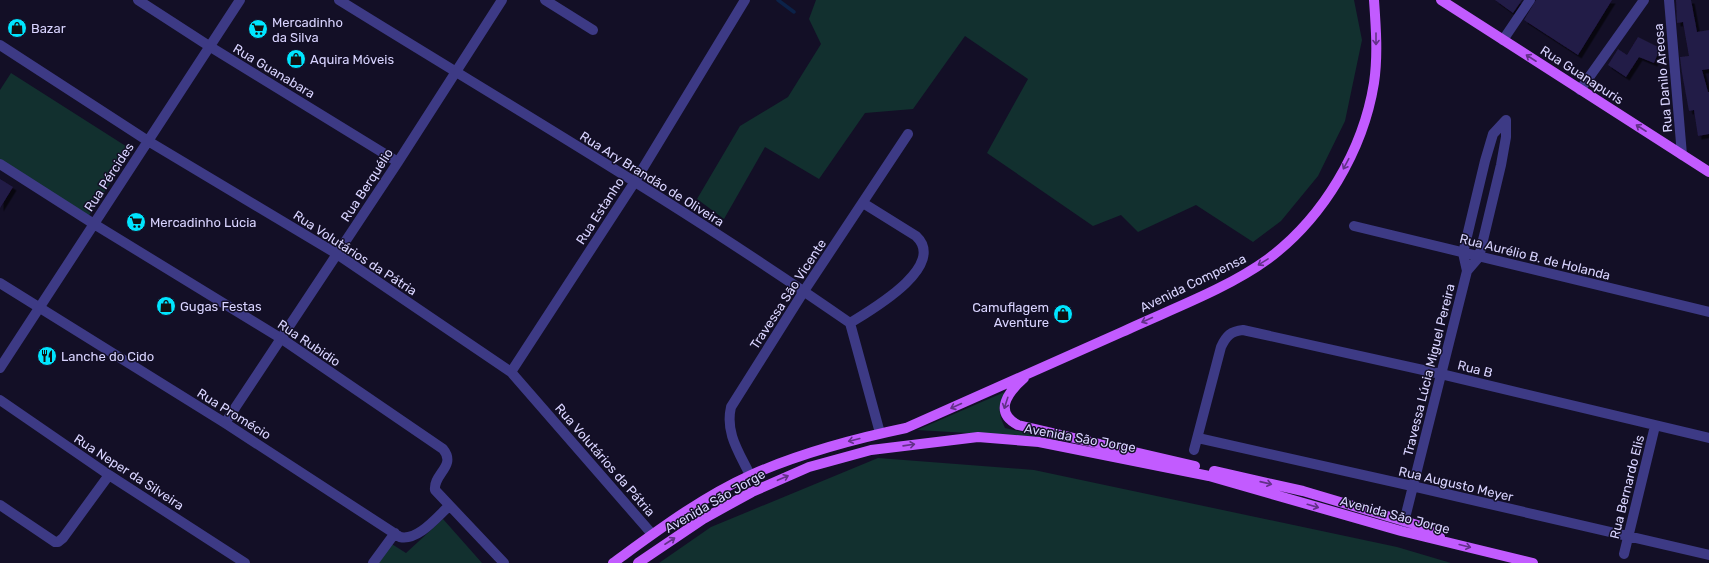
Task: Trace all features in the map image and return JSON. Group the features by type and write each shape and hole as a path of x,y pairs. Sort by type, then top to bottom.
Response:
{"main road":[{"name":"Avenida Compensa","path":"906,428 1212,291 1268,259 1293,238 1315,214 1335,185 1353,152 1366,117 1374,84 1376,54 1374,0"},
{"name":"Rua Guanapuris","path":"1441,0 1709,172"},
{"path":"1030,373 1006,399 1004,410 1008,420 1018,425 1303,492 1424,527 1449,543"},
{"name":"Avenida São Jorge","path":"613,563 652,534 704,500 750,475 818,450 880,433 906,428"},
{"name":"Avenida São Jorge","path":"638,563 703,519 752,492 809,467 871,450 978,437 1039,442 1209,476 1401,531 1533,563"}],"street":[{"name":"Rua Guanabara","path":"138,0 209,46 398,162"},
{"name":"Rua Pércides","path":"0,368 240,0"},
{"name":"Rua Ary Brandão de Oliveira","path":"339,0 634,182 804,291 850,323"},
{"name":"Rua Berquélio","path":"225,423 398,162 502,0"},
{"path":"545,0 594,30"},
{"name":"Rua Estanho","path":"511,372 634,182 745,0"},
{"path":"1503,40 1530,0"},
{"path":"1580,90 1644,0"},
{"name":"Rua Danilo Areosa","path":"1669,0 1682,155"},
{"name":"Rua Volutários da Pátria","path":"0,45 148,141 337,254 511,372 652,534"},
{"name":"Travessa Lúcia Miguel Pereira","path":"1404,522 1467,271 1479,257 1501,165 1506,137 1506,120 1493,134 1463,253 1467,271"},
{"name":"Travessa São Vicente","path":"750,475 730,431 728,418 731,407 804,291 908,134"},
{"name":"Rua Rubidio","path":"0,164 94,224 282,339 443,449 447,456 447,462 435,485 435,488 449,506"},
{"path":"863,203 921,240 924,253 917,270 906,284 879,305 850,323 880,433"},
{"name":"Rua Aurélio B. de Holanda","path":"1354,226 1709,312"},
{"name":"Rua Promécio","path":"0,283 225,423 395,533 406,538 413,537 449,506"},
{"name":"Rua B","path":"1198,438 1221,347 1226,337 1234,331 1243,330 1441,374 1709,438"},
{"name":"Rua Neper da Silveira","path":"0,400 109,476 245,563"},
{"name":"Rua Bernardo Elis","path":"1624,554 1655,426"},
{"path":"1194,450 1198,438"},
{"name":"Rua Augusto Meyer","path":"1198,438 1412,486 1709,556"},
{"path":"0,505 55,542 58,542 63,538 109,476"},
{"path":"449,506 504,563"},
{"path":"373,563 395,533"}],"green space":[{"path":"816,0 1354,0 1362,40 1345,121 1318,176 1281,221 1253,242 1196,205 1138,232 1121,215 1093,226 987,153 1028,79 965,36 913,109 865,113 819,179 765,147 724,219 697,199 740,126 788,97 821,44 809,19"},
{"path":"11,73 132,150 88,217 0,161 0,90"},
{"path":"1007,391 1000,405 1001,418 1005,428 1049,438 917,430"},
{"path":"878,458 1034,470 1397,547 1451,563 659,563 711,527"},
{"path":"443,519 482,563 372,563 387,541 406,553"}],"building":[{"path":"1495,0 1522,0 1513,13"},
{"path":"1536,0 1612,0 1578,55 1524,20"},
{"path":"1676,0 1691,0 1697,32 1709,30 1709,69 1702,70 1709,92 1709,134 1698,136 1694,110 1689,111 1680,57 1689,56 1683,22 1677,23"},
{"path":"1638,37 1660,48 1654,63 1639,57 1626,77 1608,65 1618,49 1627,55"},
{"path":"0,179 13,187 0,208"}],"waterway":[{"path":"778,0 794,12"}],"place":[{"name":"Bazar","path":"17,28"},
{"name":"Mercadinho da Silva","path":"258,29"},
{"name":"Aquira Móveis","path":"296,59"},
{"name":"Mercadinho Lúcia","path":"136,222"},
{"name":"Gugas Festas","path":"166,306"},
{"name":"Camuflagem Aventure","path":"1063,314"},
{"name":"Lanche do Cido","path":"47,356"}]}
